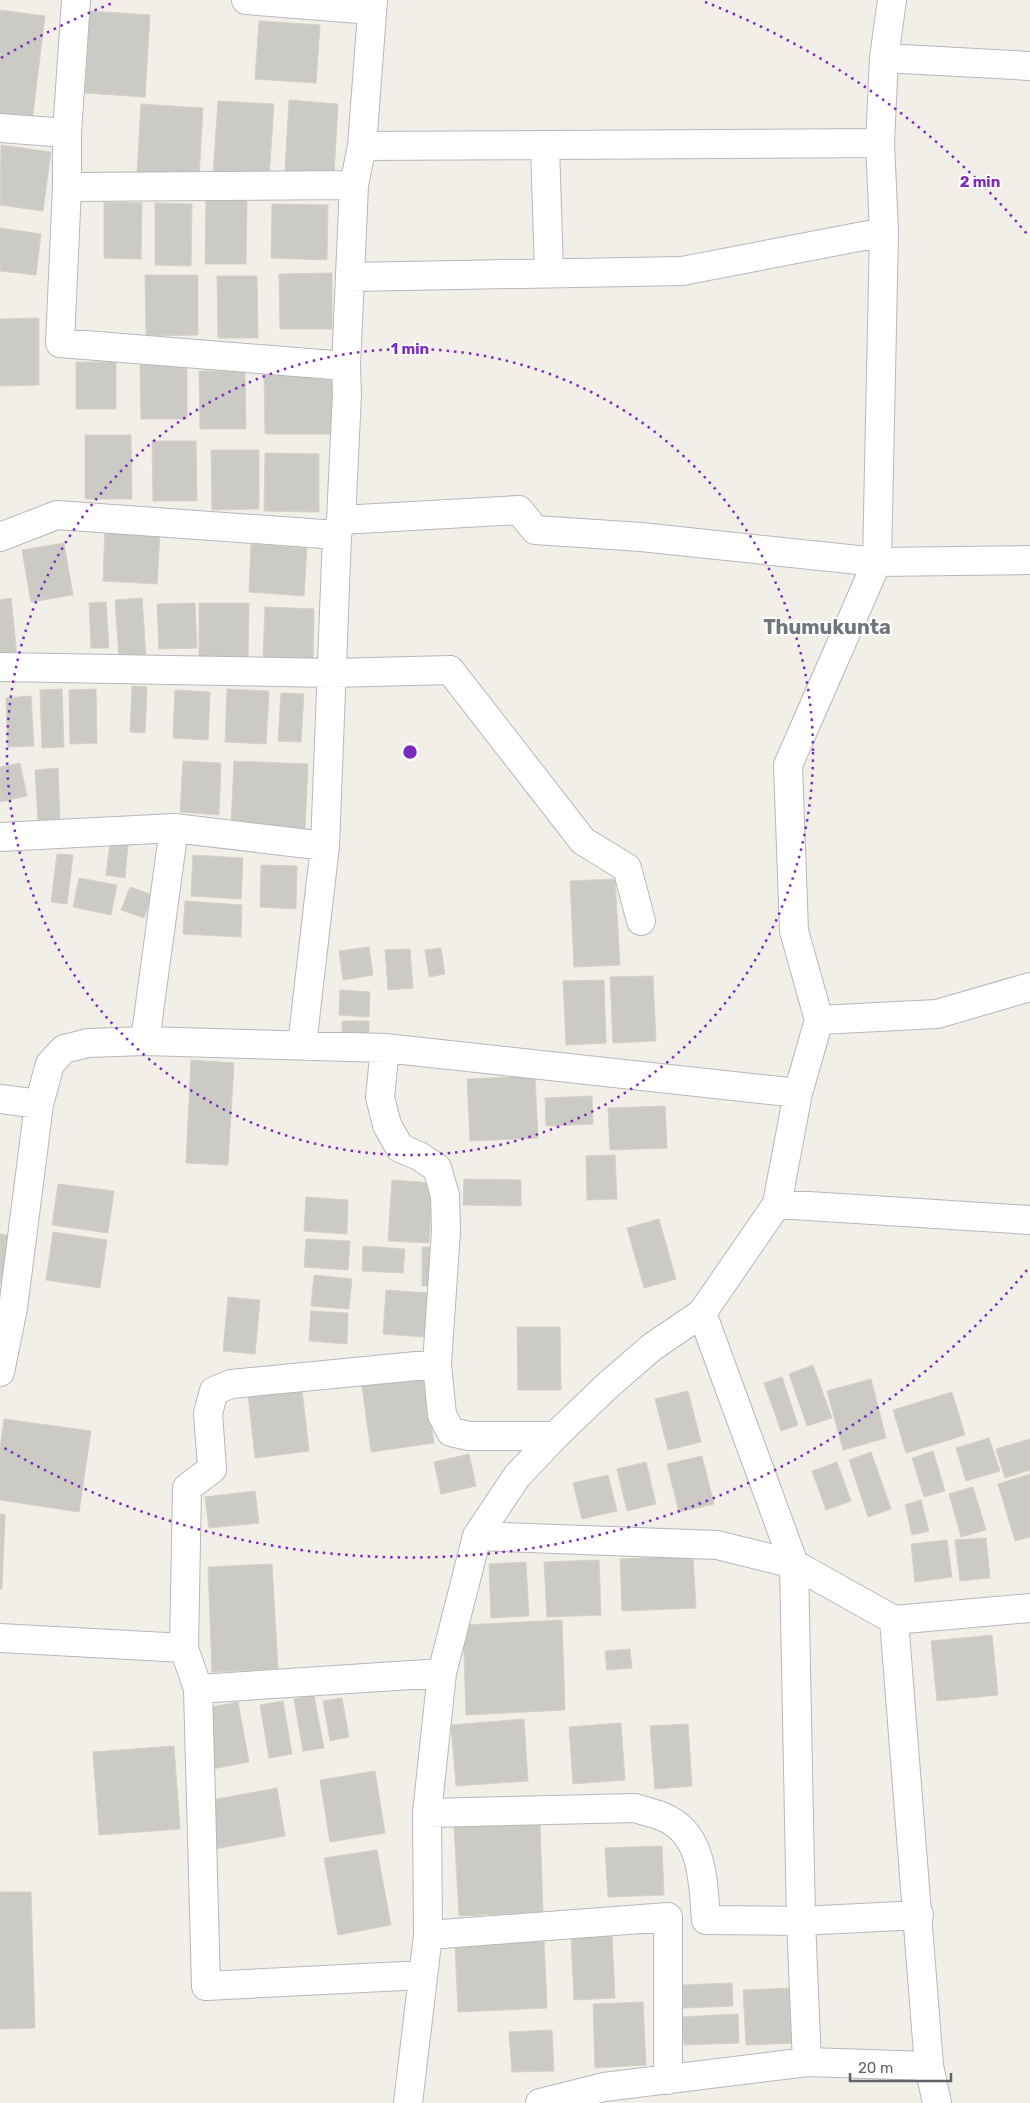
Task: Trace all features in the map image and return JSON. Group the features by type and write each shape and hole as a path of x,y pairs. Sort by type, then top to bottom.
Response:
{"street":[{"path":"76,0 67,133 67,187 60,343 346,366"},
{"path":"246,0 373,5 362,146 354,185 346,366 347,394 325,846 302,1045"},
{"path":"408,2103 428,1936 427,1813 442,1673 476,1536 518,1476 555,1436 606,1387 652,1347 702,1313 777,1204 798,1093 818,1020 794,931 788,765 877,562 884,232 880,144 884,58 892,0"},
{"path":"884,58 1030,66"},
{"path":"0,128 67,133"},
{"path":"362,146 880,144"},
{"path":"545,146 549,273"},
{"path":"67,187 354,185"},
{"path":"350,276 682,272 884,232"},
{"path":"0,537 58,515 339,528 519,510 536,530 641,537 877,562 1030,560"},
{"path":"0,667 333,673 450,670 583,841 627,868 641,922"},
{"path":"0,836 174,828 325,846"},
{"path":"145,1042 174,828"},
{"path":"818,1020 937,1014 1030,987"},
{"path":"0,1372 6,1307 39,1104 50,1064 64,1048 88,1043 145,1042 385,1048 798,1093"},
{"path":"385,1048 380,1097 387,1125 400,1148 419,1156 437,1168 446,1195 446,1231 436,1364 442,1416 451,1432 469,1436 555,1436"},
{"path":"0,1099 39,1104"},
{"path":"777,1204 1030,1220"},
{"path":"702,1313 794,1564 801,1921 807,2062"},
{"path":"424,1975 206,1986 198,1689 184,1648 187,1488 212,1469 208,1413 214,1391 231,1384 436,1364"},
{"path":"476,1536 717,1544 794,1564 894,1620 1030,1608"},
{"path":"894,1620 919,1916 929,2066 937,2103"},
{"path":"0,1638 184,1648"},
{"path":"198,1689 442,1673"},
{"path":"427,1813 635,1808 663,1816 683,1831 696,1851 703,1874 706,1920 801,1921 919,1916"},
{"path":"428,1936 668,1917 668,2080"},
{"path":"540,2103 604,2087 807,2062 929,2066"}],"building":[{"path":"0,10 45,16 32,122 0,118"},
{"path":"90,11 150,15 145,97 85,93"},
{"path":"259,21 320,25 316,83 255,79"},
{"path":"289,100 338,104 334,174 285,171"},
{"path":"218,101 274,104 269,179 213,175"},
{"path":"141,104 203,108 199,177 137,173"},
{"path":"1,145 51,152 43,211 0,205"},
{"path":"206,197 247,198 246,264 205,264"},
{"path":"104,202 142,203 141,259 104,258"},
{"path":"155,203 192,204 191,266 155,265"},
{"path":"272,204 328,205 327,260 271,258"},
{"path":"0,228 41,234 36,275 0,271"},
{"path":"332,273 332,329 280,329 279,274"},
{"path":"145,275 198,275 198,335 146,336"},
{"path":"217,276 257,276 258,338 218,338"},
{"path":"39,318 39,385 0,386 0,319"},
{"path":"76,362 116,362 116,409 76,409"},
{"path":"140,365 187,365 187,419 141,419"},
{"path":"199,371 245,371 246,429 200,429"},
{"path":"336,371 337,434 265,434 264,372"},
{"path":"85,435 131,435 132,499 85,499"},
{"path":"152,441 196,441 197,501 153,501"},
{"path":"211,450 259,450 259,509 212,510"},
{"path":"265,453 319,454 319,512 264,511"},
{"path":"105,530 160,533 157,584 103,581"},
{"path":"64,543 73,595 31,602 22,550"},
{"path":"251,544 307,548 304,596 249,592"},
{"path":"11,598 17,656 0,658 0,600"},
{"path":"142,598 146,656 119,658 115,600"},
{"path":"106,602 109,648 91,648 89,603"},
{"path":"195,603 197,648 159,649 157,604"},
{"path":"199,603 249,603 248,661 199,661"},
{"path":"265,607 314,609 313,659 263,657"},
{"path":"132,686 147,687 145,733 130,732"},
{"path":"62,689 64,747 42,748 40,690"},
{"path":"96,689 97,743 70,744 69,690"},
{"path":"227,689 269,691 266,744 225,742"},
{"path":"175,690 210,692 208,740 173,738"},
{"path":"281,693 304,694 301,742 278,741"},
{"path":"31,696 34,746 8,747 6,698"},
{"path":"183,761 221,763 219,815 180,812"},
{"path":"234,761 308,764 305,830 231,826"},
{"path":"20,763 27,796 0,802 0,767"},
{"path":"58,768 60,820 38,821 35,770"},
{"path":"110,842 128,844 125,878 106,875"},
{"path":"57,854 73,855 67,904 51,902"},
{"path":"193,855 243,858 241,899 191,896"},
{"path":"261,865 297,866 296,909 260,907"},
{"path":"79,878 117,885 111,915 73,907"},
{"path":"615,879 620,965 574,967 570,881"},
{"path":"130,887 152,895 144,918 121,910"},
{"path":"185,901 242,905 241,937 183,934"},
{"path":"369,947 373,975 343,980 339,951"},
{"path":"441,948 445,974 429,977 425,950"},
{"path":"410,949 413,988 388,990 385,950"},
{"path":"653,976 656,1041 613,1043 610,977"},
{"path":"604,980 606,1043 566,1045 563,981"},
{"path":"340,990 370,992 369,1017 339,1015"},
{"path":"342,1021 369,1021 369,1039 342,1039"},
{"path":"191,1060 234,1063 228,1165 186,1163"},
{"path":"535,1076 538,1138 470,1141 467,1079"},
{"path":"592,1096 593,1124 546,1126 545,1098"},
{"path":"665,1106 667,1148 610,1150 608,1108"},
{"path":"615,1155 617,1199 587,1200 586,1156"},
{"path":"464,1179 521,1180 521,1206 463,1205"},
{"path":"392,1180 432,1183 429,1243 388,1241"},
{"path":"58,1184 114,1191 108,1233 52,1225"},
{"path":"306,1197 348,1200 347,1234 304,1231"},
{"path":"659,1219 676,1279 644,1288 627,1228"},
{"path":"53,1232 107,1240 100,1288 46,1280"},
{"path":"0,1234 18,1237 11,1285 0,1284"},
{"path":"306,1239 350,1241 348,1270 304,1267"},
{"path":"363,1246 405,1249 403,1273 362,1271"},
{"path":"422,1247 439,1247 438,1285 422,1286"},
{"path":"314,1275 352,1279 349,1309 311,1306"},
{"path":"386,1290 428,1293 425,1337 383,1334"},
{"path":"228,1297 260,1300 255,1354 223,1351"},
{"path":"311,1311 348,1313 347,1344 309,1341"},
{"path":"517,1327 560,1327 561,1390 518,1390"},
{"path":"813,1365 832,1418 807,1426 789,1374"},
{"path":"423,1370 434,1443 371,1452 361,1379"},
{"path":"782,1377 798,1425 781,1431 764,1383"},
{"path":"871,1379 886,1438 843,1450 827,1391"},
{"path":"302,1389 309,1451 255,1458 248,1394"},
{"path":"688,1391 701,1442 668,1450 655,1399"},
{"path":"952,1392 965,1435 906,1453 893,1410"},
{"path":"4,1419 91,1431 79,1512 0,1500 0,1448"},
{"path":"989,1438 1000,1471 966,1481 956,1448"},
{"path":"1030,1439 1030,1470 1005,1478 996,1449"},
{"path":"933,1451 945,1491 924,1497 912,1458"},
{"path":"871,1452 891,1509 868,1517 849,1460"},
{"path":"469,1454 476,1486 441,1494 434,1462"},
{"path":"702,1456 714,1504 679,1512 667,1464"},
{"path":"646,1462 656,1504 627,1511 617,1469"},
{"path":"837,1462 851,1501 826,1510 812,1471"},
{"path":"1030,1474 1030,1537 1015,1541 998,1484"},
{"path":"608,1475 617,1511 582,1519 573,1483"},
{"path":"973,1487 986,1530 961,1537 949,1494"},
{"path":"255,1491 259,1523 209,1528 205,1497"},
{"path":"921,1500 929,1531 912,1535 905,1505"},
{"path":"0,1514 5,1515 2,1589 0,1589"},
{"path":"986,1538 990,1578 960,1581 955,1540"},
{"path":"947,1540 952,1577 915,1582 911,1544"},
{"path":"693,1556 696,1608 622,1611 620,1559"},
{"path":"599,1560 601,1615 547,1617 544,1562"},
{"path":"526,1562 529,1616 491,1618 489,1564"},
{"path":"272,1564 278,1669 212,1672 208,1567"},
{"path":"562,1620 565,1710 466,1715 463,1625"},
{"path":"992,1635 998,1695 937,1701 931,1641"},
{"path":"630,1649 632,1668 607,1670 605,1651"},
{"path":"314,1696 324,1748 303,1751 294,1699"},
{"path":"342,1698 349,1737 330,1741 323,1701"},
{"path":"283,1701 292,1754 269,1758 260,1705"},
{"path":"238,1702 249,1762 212,1769 201,1709"},
{"path":"524,1719 528,1781 456,1786 451,1725"},
{"path":"621,1723 625,1780 573,1784 569,1727"},
{"path":"688,1724 692,1786 655,1789 650,1726"},
{"path":"174,1746 180,1829 99,1835 93,1752"},
{"path":"375,1771 385,1833 330,1842 320,1780"},
{"path":"277,1788 285,1836 215,1849 206,1801"},
{"path":"540,1822 543,1912 459,1916 454,1826"},
{"path":"662,1846 664,1895 608,1897 605,1848"},
{"path":"377,1850 391,1925 338,1935 324,1858"},
{"path":"0,1892 31,1892 35,2028 0,2029"},
{"path":"612,1935 615,1998 574,2000 571,1936"},
{"path":"544,1941 547,2008 458,2012 455,1945"},
{"path":"732,1983 733,2006 683,2008 682,1985"},
{"path":"792,1988 795,2043 746,2045 743,1990"},
{"path":"643,2002 646,2065 595,2068 593,2004"},
{"path":"738,2014 739,2043 684,2045 682,2017"},
{"path":"552,2030 554,2071 512,2072 509,2032"}],"district":[{"name":"Thumukunta","path":"827,627"}]}
